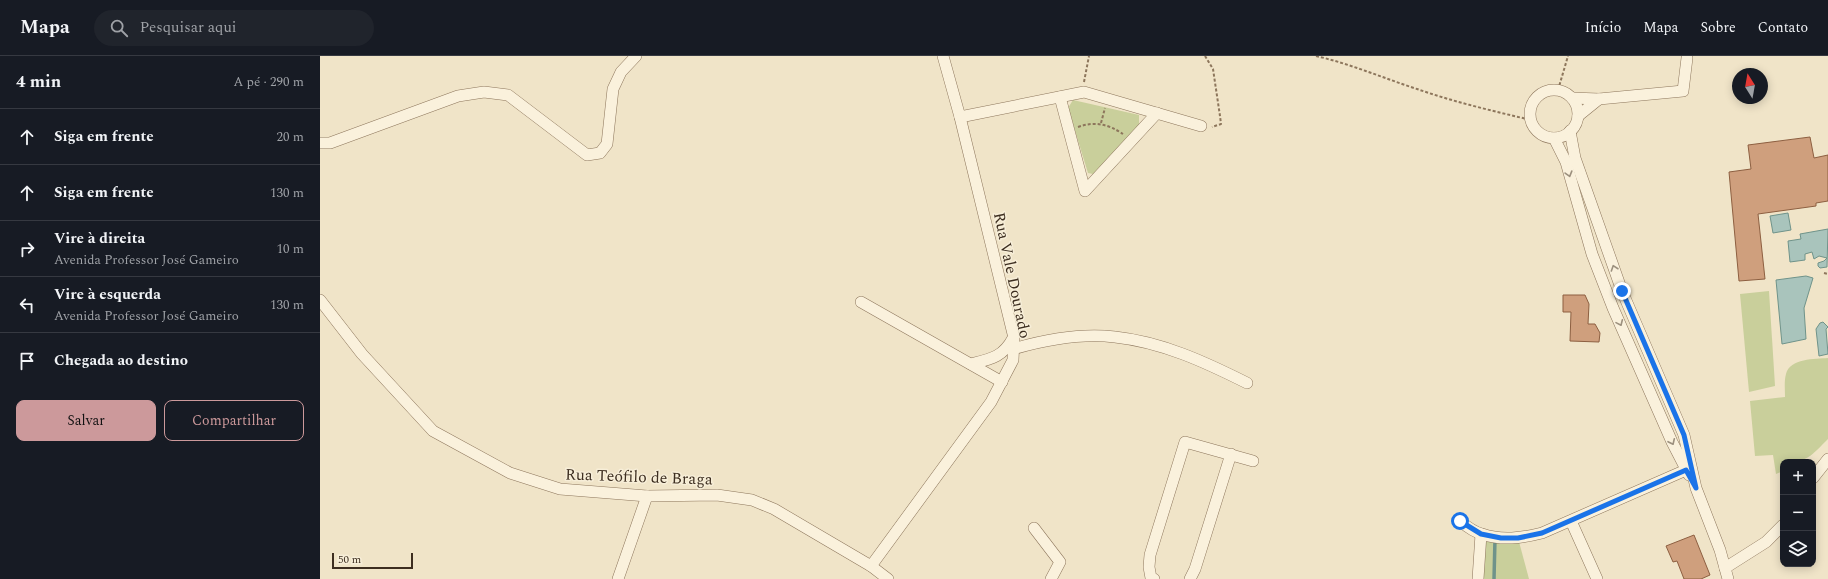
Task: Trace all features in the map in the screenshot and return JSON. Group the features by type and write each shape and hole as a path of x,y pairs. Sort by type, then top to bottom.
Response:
{"street":[{"path":"320,143 330,144 458,96 484,92 508,95 588,154 600,154 607,144 613,89 621,72 636,56"},
{"name":"Rua Vale Dourado","path":"871,566 991,402 1013,360 1014,343 960,117 943,56"},
{"path":"1599,99 1578,116 1570,131 1554,138 1541,134 1535,129 1531,120 1531,108 1538,96 1551,90 1558,90 1572,98 1599,99 1683,91 1687,58"},
{"path":"960,117 1081,93 1201,126"},
{"path":"1060,97 1085,191 1157,113"},
{"path":"1572,98 1578,109 1578,116"},
{"path":"1570,131 1576,158 1622,291 1684,435 1696,488 1727,574 1780,529"},
{"path":"1554,138 1566,162 1592,254 1613,308 1686,470 1696,488"},
{"name":"Rua Teófilo de Braga","path":"320,300 362,354 434,431 510,472 560,490 647,496 718,495 752,500 774,509 871,566 888,579"},
{"path":"861,302 1002,382"},
{"path":"971,364 996,357 1014,343 1079,337 1115,336 1160,346 1197,359 1247,383"},
{"path":"1154,579 1151,578 1149,567 1150,555 1185,442 1253,461"},
{"path":"1190,579 1195,570 1231,454"},
{"path":"1816,474 1828,459"},
{"path":"1460,521 1481,534 1518,538 1542,533 1686,470"},
{"path":"618,579 647,496"},
{"path":"1571,521 1597,579"},
{"path":"1034,528 1060,562 1051,579"},
{"path":"1478,579 1481,534"}],"path":[{"path":"1081,93 1087,72 1089,56"},
{"path":"1201,126 1214,127 1221,124 1213,69 1205,56"},
{"path":"1316,56 1339,61 1419,90 1479,108 1531,120"},
{"path":"1558,90 1568,56"},
{"path":"1101,124 1105,107"},
{"path":"1074,129 1090,123 1101,124 1110,126 1129,138"},
{"path":"1824,273 1828,274"}],"green space":[{"path":"1073,100 1139,115 1139,127 1093,174 1088,173 1068,108"},
{"path":"1769,291 1775,386 1749,392 1740,294"},
{"path":"1828,358 1828,439 1813,454 1804,459 1780,459 1780,472 1776,474 1773,455 1755,456 1750,401 1785,397 1785,383 1788,369 1798,362 1810,359"},
{"path":"1481,534 1518,538 1529,579 1478,579"}],"water":[{"path":"1788,213 1791,230 1773,233 1770,216"},
{"path":"1828,229 1827,267 1820,268 1818,263 1827,258 1819,256 1814,259 1812,252 1805,254 1805,260 1790,262 1788,241 1801,239 1800,234"},
{"path":"1806,276 1813,278 1804,308 1806,339 1782,344 1776,280"},
{"path":"1823,322 1828,327 1826,329 1828,354 1819,356 1816,329 1820,323"}],"building":[{"path":"1810,137 1814,158 1828,155 1828,201 1816,203 1816,206 1758,214 1765,279 1739,281 1729,172 1751,169 1748,145"},
{"path":"1563,295 1585,295 1589,304 1588,324 1595,324 1600,333 1599,342 1570,341 1571,312 1563,312"},
{"path":"1694,535 1710,575 1701,579 1684,579 1677,561 1673,562 1666,546"}],"waterway":[{"path":"1494,579 1495,539"}],"route":[{"path":"1460,521 1481,534 1501,538 1518,538 1542,533 1686,470 1696,488 1684,435 1622,291"}]}
